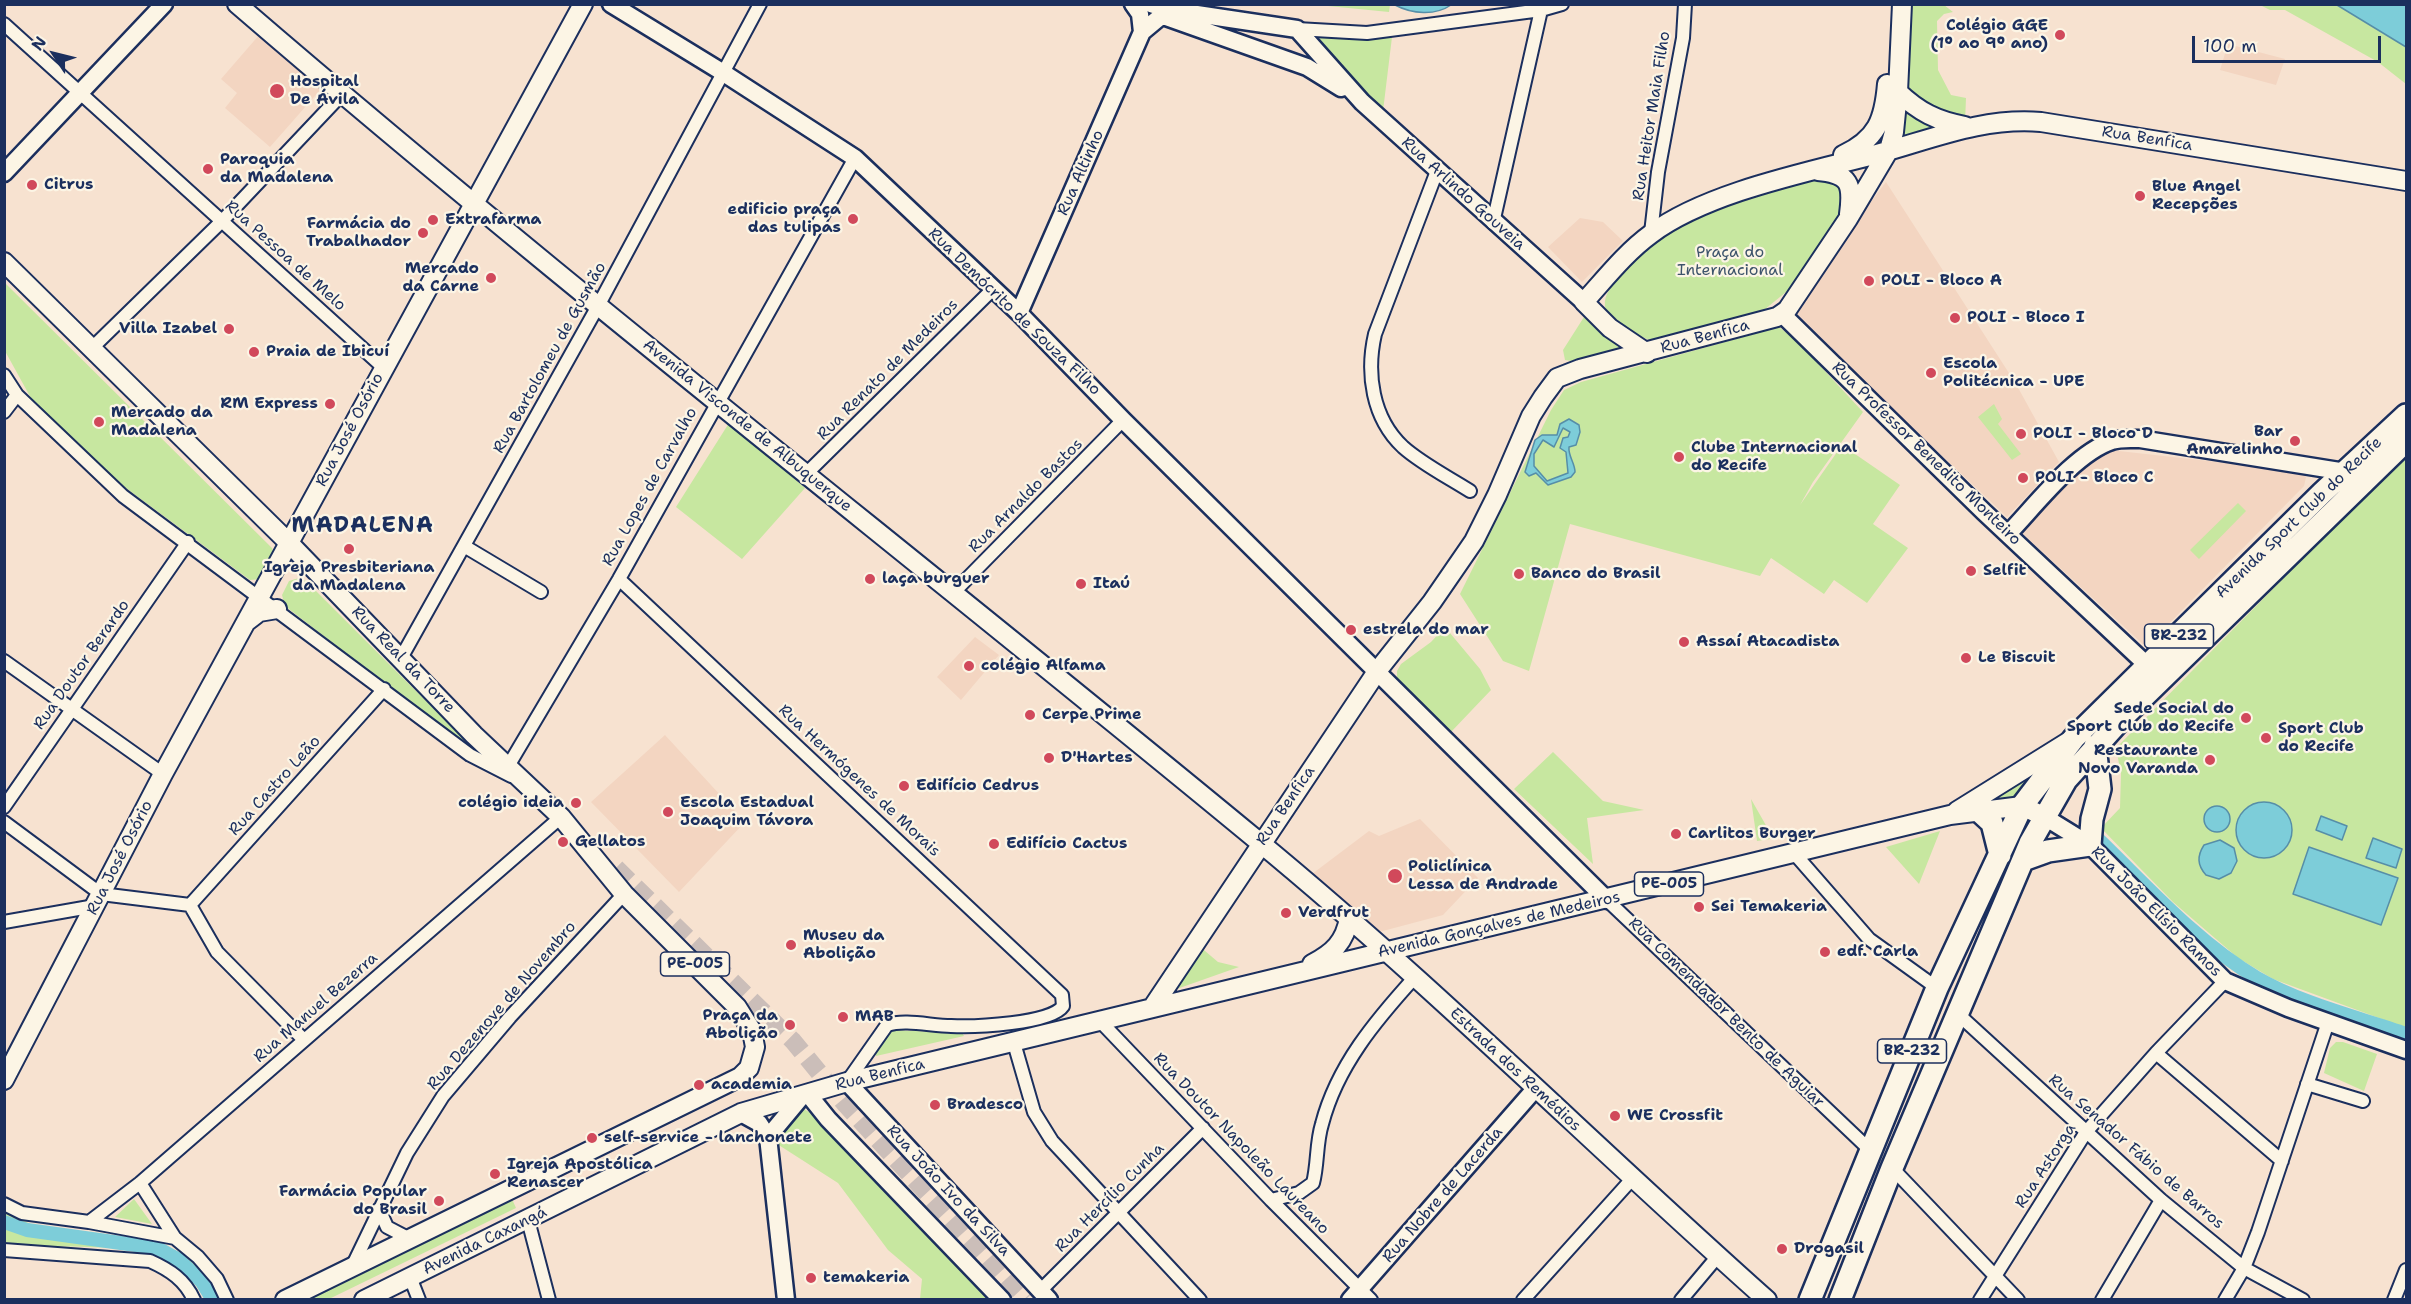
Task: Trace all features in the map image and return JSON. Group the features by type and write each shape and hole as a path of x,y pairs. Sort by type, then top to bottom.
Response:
{"highway":[{"name":"Avenida Sport Club do Recife","path":"2022,806 2074,738 2344,472 2406,415"},
{"name":"Avenida Sport Club do Recife","path":"2043,816 2066,780 2095,746 2406,441"},
{"path":"2023,860 2048,851 2090,845 2092,819 2100,789 2095,746"},
{"name":"BR-232","path":"1810,1299 1937,988 2022,806"},
{"path":"1979,811 1992,823 2000,855"},
{"name":"BR-232","path":"1840,1299 1892,1168 2043,816"}],"main road":[{"name":"Avenida Visconde de Albuquerque","path":"237,4 598,306 717,400 952,594 1261,843"},
{"name":"Rua José Osório","path":"4,1080 244,623 290,543 383,367 457,238 583,4"},
{"path":"1811,170 1865,143 1876,130 1886,100 1891,4"},
{"path":"1783,315 1848,219 1889,150 1898,93 1902,4"},
{"path":"1898,93 1935,119 1967,127"},
{"name":"Rua Benfica","path":"1647,353 1610,328 1584,302 1651,233 1701,206 1811,170 1967,127 2018,120 2406,181"},
{"path":"1811,170 1834,172 1846,180 1851,196 1848,219"},
{"path":"457,238 479,227 502,225"},
{"name":"Rua Real da Torre","path":"4,262 290,543 514,774 561,817 624,894 730,1000 752,1031 755,1047 749,1068 740,1077 410,1239"},
{"name":"Rua Benfica","path":"805,1094 1152,1008 1378,670 1432,602 1474,541 1497,495 1531,416 1557,378 1783,315"},
{"path":"244,623 259,612 278,609"},
{"name":"Avenida Gonçalves de Medeiros","path":"1950,814 2074,738"},
{"path":"2022,806 2043,816"},
{"name":"Avenida Gonçalves de Medeiros","path":"1152,1008 1607,900 1950,814 2022,806"},
{"path":"561,817 616,868"},
{"name":"Estrada dos Remédios","path":"1261,843 1415,977 1632,1179 1767,1299"},
{"path":"1295,973 1335,950 1345,934 1349,918"},
{"name":"Avenida Caxangá","path":"364,1299 741,1113 805,1094"},
{"name":"PE-005","path":"285,1299 410,1239"}],"street":[{"path":"4,173 164,4"},
{"name":"Rua Demócrito de Souza Filho","path":"611,4 855,158 1019,313 1123,420 1378,670"},
{"name":"Rua Bartolomeu de Gusmão","path":"401,658 598,306 760,4"},
{"path":"1132,4 1140,14 1142,32"},
{"path":"1151,4 1170,10 1297,29 1367,33 1541,10 1562,4"},
{"name":"Rua Heitor Maia Filho","path":"1651,233 1658,172 1683,38 1686,4"},
{"path":"1493,223 1541,10"},
{"name":"Rua Arlindo Gouveia","path":"1142,32 1160,17 1166,17 1307,67 1362,102"},
{"name":"Rua Pessoa de Melo","path":"4,24 383,367"},
{"name":"Rua Arlindo Gouveia","path":"1297,29 1362,102 1493,223 1584,302"},
{"name":"Rua Altinho","path":"1019,313 1142,32"},
{"path":"92,348 222,221 343,93"},
{"name":"Rua Lopes de Carvalho","path":"514,774 717,400 855,158"},
{"path":"1437,171 1375,334 1370,354 1371,383 1382,417 1404,447 1470,491"},
{"path":"1565,285 1577,289 1600,284"},
{"name":"Rua Renato de Medeiros","path":"806,474 993,289"},
{"name":"Rua Professor Benedito Monteiro","path":"1783,315 2008,534 2148,666"},
{"name":"Rua Real da Torre","path":"4,375 18,395 123,496 278,609 476,759 514,774"},
{"path":"4,412 18,395"},
{"name":"Rua Arnaldo Bastos","path":"952,594 1123,420"},
{"path":"2008,534 2071,469 2094,450 2115,440 2140,439 2373,475"},
{"path":"2307,466 2326,490"},
{"name":"Rua Doutor Berardo","path":"4,807 188,542"},
{"path":"464,546 541,591"},
{"name":"Rua Hermógenes de Morais","path":"618,579 1060,991 1063,1006 1058,1012 984,1026 892,1024 879,1033 847,1082"},
{"path":"4,661 163,774"},
{"name":"Rua Comendador Bento de Aguiar","path":"1378,670 1607,900 1871,1151"},
{"name":"Rua Castro Leão","path":"190,905 384,689"},
{"name":"Rua João Elísio Ramos","path":"2043,816 2090,845 2225,981 2406,1050"},
{"name":"Rua Manuel Bezerra","path":"89,1222 140,1182 561,817"},
{"path":"4,822 98,900"},
{"path":"1794,853 1869,939 1937,988"},
{"name":"Rua Dezenove de Novembro","path":"352,1267 406,1153 443,1096 510,1017 624,894"},
{"path":"4,922 98,900 190,905 218,952 304,1040"},
{"path":"1271,1200 1305,1190 1313,1183 1321,1125 1343,1075 1365,1034 1415,977"},
{"name":"Rua Astorga","path":"1980,1299 2086,1132 2156,1053 2225,981"},
{"name":"Rua Senador Fábio de Barros","path":"1959,1015 2161,1200 2244,1268 2304,1299"},
{"name":"Rua Doutor Napoleão Laureano","path":"1100,1021 1360,1296"},
{"path":"2225,1299 2244,1268 2328,1022"},
{"path":"1014,1043 1034,1112 1052,1141 1200,1299"},
{"path":"2156,1053 2282,1161"},
{"name":"Rua João Ivo da Silva","path":"847,1082 1045,1295"},
{"path":"2307,1084 2363,1101"},
{"name":"Rua Nobre de Lacerda","path":"1360,1296 1535,1089"},
{"path":"768,1137 805,1094 1002,1299"},
{"path":"741,1113 759,1123 768,1137 786,1299"},
{"name":"Rua Hercílio Cunha","path":"1045,1295 1118,1212 1203,1128"},
{"path":"1892,1168 2018,1299"},
{"path":"1524,1299 1632,1179"},
{"path":"140,1182 175,1238 198,1257 217,1279 227,1299"},
{"path":"2102,1299 2161,1200"},
{"path":"4,1204 22,1213 89,1222 175,1238"},
{"path":"379,1209 387,1227 410,1239"},
{"path":"528,1220 549,1299"},
{"path":"4,1250 150,1261 177,1276 189,1289 194,1299"},
{"path":"1681,1299 1718,1256"},
{"path":"2394,1299 2406,1270"},
{"path":"410,1277 419,1299"}],"shaded area":[{"name":"Hospital De Ávila","path":"260,34 321,89 270,147 225,108 237,93 221,79"},
{"path":"2228,44 2285,59 2276,85 2220,70"},
{"name":"Escola Politécnica - UPE","path":"1886,182 2016,384 2059,462 2007,517 1794,316 1860,216"},
{"path":"1580,218 1603,222 1623,241 1582,282 1548,247"},
{"path":"2110,450 2298,471 2306,477 2304,486 2146,647 2022,533 2096,454"},
{"name":"colégio Alfama","path":"975,637 999,655 961,700 937,677"},
{"name":"Escola Estadual Joaquim Távora","path":"665,735 745,822 679,892 591,802"},
{"name":"Policlínica Lessa de Andrade","path":"1420,819 1478,878 1443,915 1379,932 1312,874 1369,831 1379,836"}],"green space":[{"path":"1390,4 1389,12 1318,5"},
{"path":"1908,5 1944,5 1953,12 1944,14 1937,21 1938,70 1951,95 1966,98 1965,123 1907,98"},
{"path":"2260,5 2337,5 2406,47 2406,84 2378,62 2285,10 2270,10"},
{"path":"1392,37 1383,111 1352,83 1314,38"},
{"path":"1906,109 1940,126 1896,146"},
{"name":"Praça do Internacional","path":"1825,178 1837,179 1846,205 1791,288 1764,310 1649,340 1630,331 1606,310 1605,302 1608,291 1634,258 1657,239 1682,223 1738,201"},
{"path":"4,282 272,548 274,554 260,579 250,580 103,471 32,400 5,351"},
{"path":"1584,317 1622,349 1571,361 1565,360 1563,350"},
{"name":"Clube Internacional do Recife","path":"1779,327 1796,340 1863,412 1813,482 1800,505 1842,445 1900,485 1873,524 1908,548 1867,603 1834,580 1824,594 1771,558 1760,576 1570,524 1529,671 1503,661 1460,594 1551,410 1564,390 1581,382"},
{"path":"1994,404 2002,419 1998,424 2021,454 2012,460 1978,417"},
{"path":"729,423 805,488 742,559 676,507"},
{"name":"Sport Club do Recife","path":"2406,454 2406,1028 2273,979 2238,958 2173,902 2101,828 2120,808 2121,774 2116,748"},
{"path":"2238,503 2246,511 2199,559 2190,550"},
{"path":"299,578 306,581 489,764 285,606 282,595 289,581"},
{"path":"1445,627 1480,669 1491,690 1451,732 1397,679 1397,671 1401,664 1431,642"},
{"path":"1553,752 1603,801 1644,810 1587,818 1593,864 1514,789"},
{"path":"2039,763 2021,796 1970,809"},
{"path":"1751,799 1772,836 1770,839 1757,841"},
{"path":"1940,831 1919,884 1886,847"},
{"path":"1198,945 1218,962 1239,967 1171,991"},
{"path":"890,1030 962,1033 964,1036 876,1056 874,1050"},
{"path":"2336,1042 2343,1042 2377,1054 2364,1091 2324,1073 2330,1048"},
{"path":"802,1108 809,1112 988,1299 920,1299 922,1279 888,1250 838,1183 774,1142 773,1135"},
{"path":"134,1199 152,1224 115,1217"},
{"path":"512,1199 516,1208 329,1299 306,1300"},
{"path":"5,1212 33,1225 160,1245 182,1253 204,1274 219,1299 206,1299 190,1276 169,1261 144,1253 116,1248 5,1242"}],"water":[{"path":"1395,5 1451,5 1438,11 1423,12"},
{"path":"2337,5 2406,5 2406,47"},
{"path":"1569,419 1579,425 1580,432 1576,445 1569,447 1575,472 1571,477 1548,485 1536,473 1529,476 1525,472 1535,440 1542,435 1557,435 1560,424","holes":["1563,428 1570,432 1568,437 1563,438 1560,448 1566,452 1568,473 1547,481 1534,466 1534,454 1543,440 1554,447"]},
{"path":"2264,802 2275,804 2284,810 2290,819 2292,830 2290,841 2284,850 2275,856 2264,858 2253,856 2244,850 2238,841 2236,830 2238,819 2244,810 2253,804"},
{"path":"2217,806 2226,810 2230,819 2226,828 2217,832 2208,828 2204,819 2208,810"},
{"path":"2321,816 2347,826 2342,840 2316,830"},
{"path":"2373,838 2402,849 2396,868 2366,858"},
{"path":"2220,840 2234,848 2237,861 2231,873 2219,879 2206,875 2199,860 2204,845"},
{"path":"2309,847 2398,878 2381,925 2293,894"}],"waterway":[{"path":"2096,837 2192,930 2213,948 2257,978 2311,1003 2406,1034"},
{"path":"4,1222 27,1230 157,1248 179,1260 202,1282 213,1300"}],"tunnel":[{"path":"616,868 793,1041 846,1105 1025,1300"}],"place":[{"name":"Colégio GGE (1º ao 9º ano)","path":"2060,35"},
{"name":"Hospital De Ávila","path":"277,91"},
{"name":"Paroquia da Madalena","path":"208,169"},
{"name":"Citrus","path":"32,185"},
{"name":"Blue Angel Recepções","path":"2140,196"},
{"name":"edificio praça das tulipas","path":"853,219"},
{"name":"Extrafarma","path":"433,220"},
{"name":"Farmácia do Trabalhador","path":"423,233"},
{"name":"Mercado da Carne","path":"491,278"},
{"name":"POLI - Bloco A","path":"1869,281"},
{"name":"POLI - Bloco I","path":"1955,318"},
{"name":"Villa Izabel","path":"229,329"},
{"name":"Praia de Ibicuí","path":"254,352"},
{"name":"Escola Politécnica - UPE","path":"1931,373"},
{"name":"RM Express","path":"330,404"},
{"name":"Mercado da Madalena","path":"99,422"},
{"name":"POLI - Bloco D","path":"2021,434"},
{"name":"Bar Amarelinho","path":"2295,441"},
{"name":"Clube Internacional do Recife","path":"1679,457"},
{"name":"POLI - Bloco C","path":"2023,478"},
{"name":"Igreja Presbiteriana da Madalena","path":"349,549"},
{"name":"Selfit","path":"1971,571"},
{"name":"Banco do Brasil","path":"1519,574"},
{"name":"laça burguer","path":"870,579"},
{"name":"Itaú","path":"1081,584"},
{"name":"estrela do mar","path":"1351,630"},
{"name":"Assaí Atacadista","path":"1684,642"},
{"name":"Le Biscuit","path":"1966,658"},
{"name":"colégio Alfama","path":"969,666"},
{"name":"Cerpe Prime","path":"1030,715"},
{"name":"Sede Social do Sport Club do Recife","path":"2246,718"},
{"name":"Sport Club do Recife","path":"2266,738"},
{"name":"D'Hartes","path":"1049,758"},
{"name":"Restaurante Novo Varanda","path":"2210,760"},
{"name":"Edifício Cedrus","path":"904,786"},
{"name":"colégio ideia","path":"576,803"},
{"name":"Escola Estadual Joaquim Távora","path":"668,812"},
{"name":"Carlitos Burger","path":"1676,834"},
{"name":"Gellatos","path":"563,842"},
{"name":"Edifício Cactus","path":"994,844"},
{"name":"Policlínica Lessa de Andrade","path":"1395,876"},
{"name":"Sei Temakeria","path":"1699,907"},
{"name":"Verdfrut","path":"1286,913"},
{"name":"Museu da Abolição","path":"791,945"},
{"name":"edf. Carla","path":"1825,952"},
{"name":"MAB","path":"843,1017"},
{"name":"Praça da Abolição","path":"790,1025"},
{"name":"academia","path":"699,1085"},
{"name":"Bradesco","path":"935,1105"},
{"name":"WE Crossfit","path":"1615,1116"},
{"name":"self-service - lanchonete","path":"592,1138"},
{"name":"Igreja Apostólica Renascer","path":"495,1174"},
{"name":"Farmácia Popular do Brasil","path":"439,1201"},
{"name":"Drogasil","path":"1782,1249"},
{"name":"temakeria","path":"811,1278"}],"district":[{"name":"MADALENA","path":"363,526"}]}
